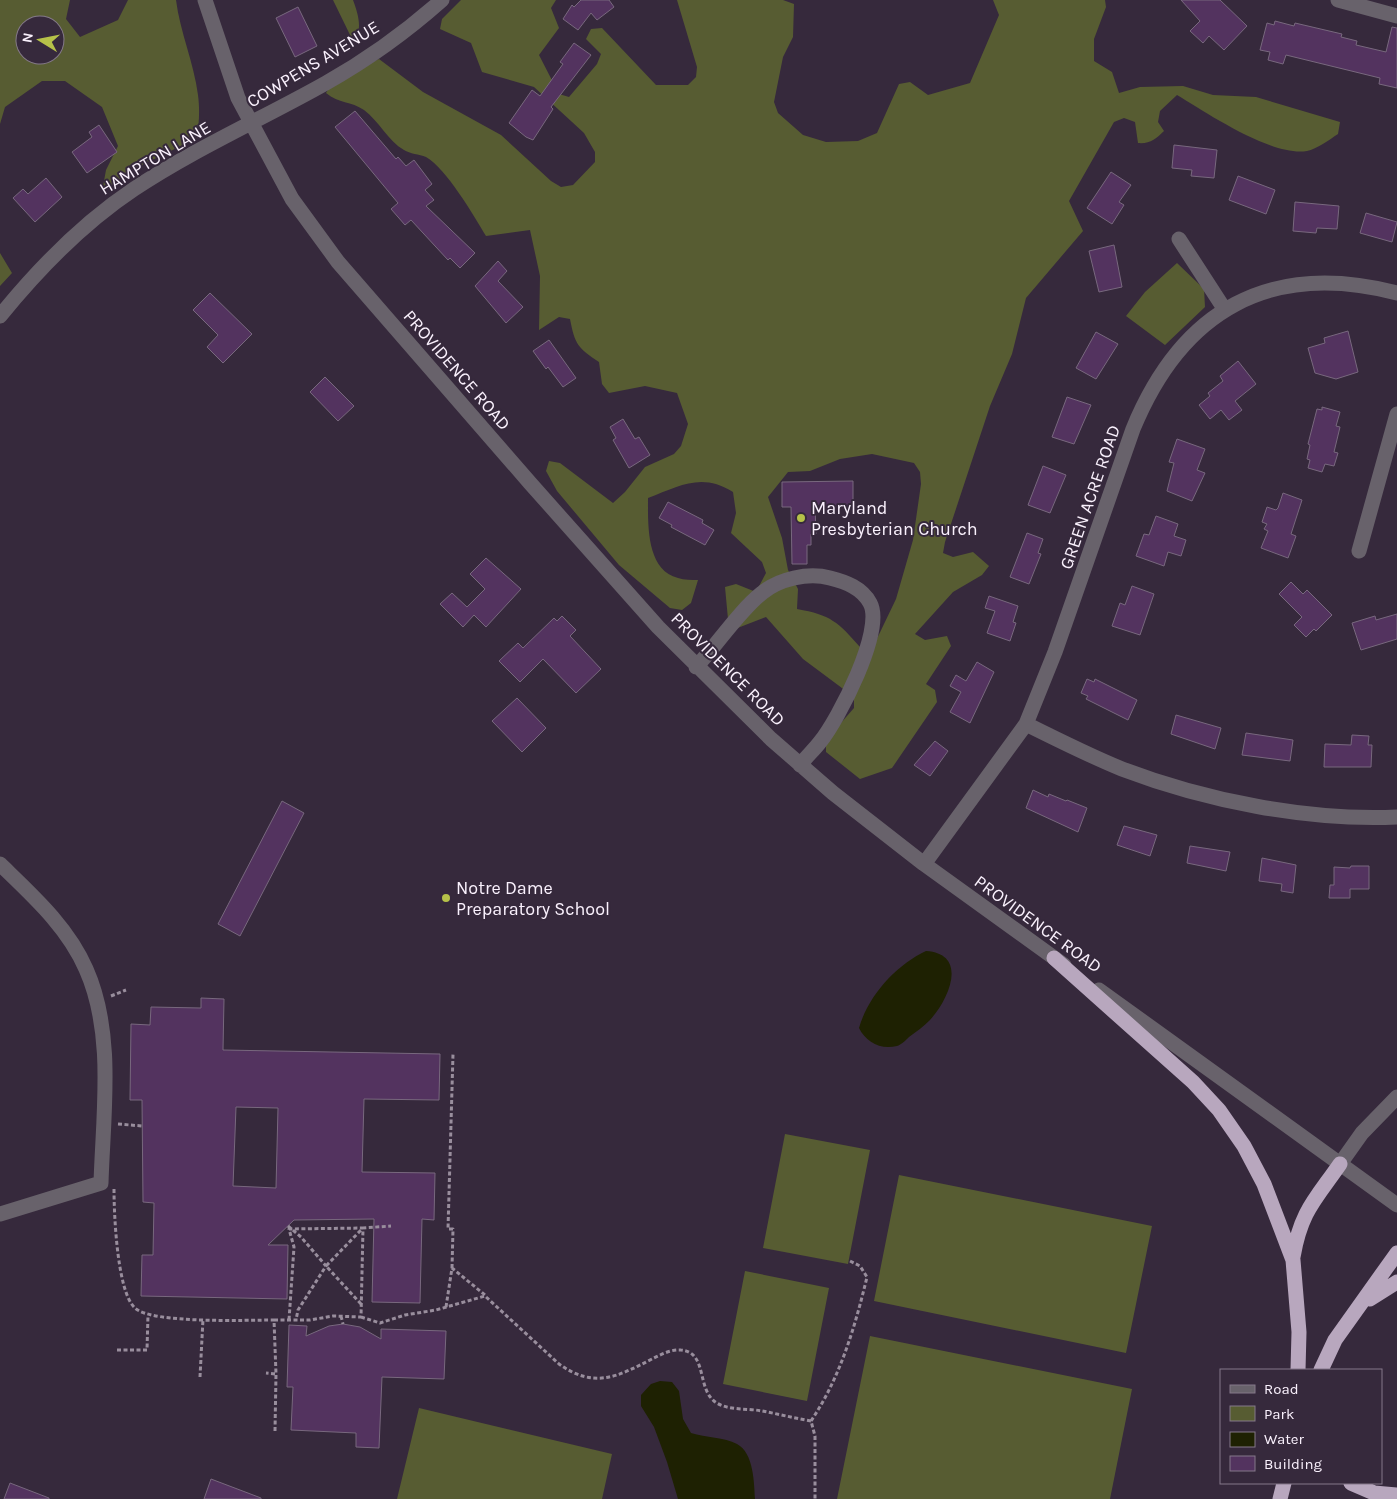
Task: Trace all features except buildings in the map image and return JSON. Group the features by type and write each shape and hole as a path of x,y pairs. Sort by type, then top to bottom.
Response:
{"highway":[{"path":"1054,958 1192,1082 1218,1110 1244,1146 1264,1184 1293,1260"},
{"path":"1298,1369 1299,1332 1293,1260 1296,1239 1307,1209 1340,1164"},
{"path":"1321,1369 1335,1340 1363,1304 1397,1254"},
{"path":"1363,1304 1397,1282"},
{"path":"1280,1499 1284,1484"},
{"path":"1353,1484 1374,1493 1397,1495"}],"street":[{"name":"PROVIDENCE ROAD","path":"205,0 230,78 250,124 292,199 338,262 527,480 696,667 800,765 924,864 1397,1205"},
{"name":"COWPENS AVENUE","path":"250,124 350,69 394,39 442,0"},
{"path":"1338,0 1397,16"},
{"name":"HAMPTON LANE","path":"0,316 42,267 73,237 109,207 160,173 250,124"},
{"path":"1179,239 1225,310"},
{"name":"GREEN ACRE ROAD","path":"924,864 1026,724 1052,661 1133,429 1147,395 1165,366 1187,340 1225,310 1250,297 1276,289 1309,284 1340,283 1372,287 1397,293"},
{"path":"1360,551 1397,414"},
{"path":"696,667 762,593 784,581 806,576 825,576 846,582 863,592 872,605 874,626 867,654 829,728 821,741 800,765"},
{"path":"1026,724 1121,769 1174,787 1223,800 1276,809 1331,815 1397,817"},
{"path":"0,864 60,927 86,968 98,1009 104,1066 101,1183 0,1214"},
{"path":"1340,1164 1362,1133 1397,1097"}],"path":[{"path":"106,1002 112,995 126,990"},
{"path":"446,1308 452,1268 453,1229 448,1228 454,1054"},
{"path":"115,1124 142,1126"},
{"path":"114,1179 120,1264 127,1296 135,1308 148,1315 204,1319 274,1320 341,1316 361,1317 380,1323 405,1315 446,1308 485,1296"},
{"path":"289,1228 391,1226"},
{"path":"289,1228 301,1237 361,1304"},
{"path":"289,1228 294,1247 290,1320"},
{"path":"296,1320 298,1310 326,1266 363,1228"},
{"path":"361,1317 363,1228"},
{"path":"815,1499 815,1436 811,1421 825,1401 857,1324 868,1276 860,1266 848,1260"},
{"path":"452,1268 559,1364 582,1377 595,1379 612,1377 666,1353 681,1350 695,1356 702,1385 715,1402 724,1406 760,1410 811,1421"},
{"path":"117,1350 147,1350 148,1315"},
{"path":"341,1316 343,1324"},
{"path":"200,1377 204,1319"},
{"path":"274,1320 276,1374 274,1430"},
{"path":"266,1373 276,1374"}],"green space":[{"path":"0,0 70,0 66,19 80,37 118,20 128,0 176,0 198,95 197,138 140,166 102,192 106,170 118,146 102,107 65,81 42,81 5,107 0,124"},
{"path":"333,0 353,0 359,25 356,39 352,39"},
{"path":"461,0 556,0 551,8 559,28 539,55 559,94 569,97 597,64 601,54 586,39 591,29 602,28 656,85 688,85 696,77 697,67 677,0 783,0 794,4 793,37 783,57 774,102 778,113 803,135 826,142 858,141 877,133 899,84 910,82 928,95 970,83 999,15 993,0 1105,0 1106,7 1094,39 1094,61 1112,72 1119,93 1140,87 1183,86 1213,95 1256,97 1340,122 1338,134 1323,144 1307,151 1293,151 1258,141 1177,95 1160,111 1158,122 1164,131 1149,142 1138,143 1135,122 1124,118 1114,122 1069,201 1083,231 1026,298 1012,354 990,406 945,542 943,553 953,557 973,552 989,566 982,575 953,592 915,634 925,640 947,636 951,646 926,684 935,690 937,702 892,768 860,779 826,752 826,740 854,708 854,697 803,659 766,617 735,629 728,619 725,587 736,584 756,592 766,573 762,562 731,533 736,513 733,492 722,486 701,482 680,486 648,498 651,545 654,556 660,566 678,578 698,580 691,603 682,610 670,608 619,565 557,491 546,471 549,461 560,463 613,503 625,492 645,467 674,454 681,446 688,424 677,393 645,386 609,393 602,384 599,362 578,345 570,319 559,317 539,330 540,276 530,230 486,236 459,193 434,163 426,157 409,152 398,146 364,110 331,97 326,93 343,76 379,59 423,92 501,135 551,181 561,187 573,185 595,162 595,152 584,133 534,87 482,72 471,43 440,29 442,19","holes":["872,454 914,463 920,472 921,484 913,540 896,599 872,649 860,647 846,631 833,621 818,614 797,609 798,589 788,570 782,538 768,497 788,472 810,471 840,459"]},
{"path":"0,253 12,273 0,286"},
{"path":"1177,263 1204,289 1205,307 1165,345 1126,316 1145,292"},
{"path":"785,1134 870,1150 848,1264 763,1248"},
{"path":"899,1175 1152,1226 1126,1353 874,1301"},
{"path":"745,1271 829,1288 807,1401 723,1384"},
{"path":"870,1336 1132,1389 1110,1499 837,1499"},
{"path":"419,1408 612,1454 602,1499 397,1499"}],"water":[{"path":"926,951 939,954 947,960 951,969 951,979 943,1001 930,1020 900,1045 885,1047 874,1044 859,1028 869,1004 894,973 904,964"},
{"path":"660,1381 672,1382 679,1391 683,1419 691,1433 726,1440 743,1448 752,1469 755,1499 678,1499 654,1427 641,1406 641,1395 651,1384"}],"place":[{"name":"Maryland Presbyterian Church","path":"801,518"},
{"name":"Notre Dame Preparatory School","path":"446,898"}]}
